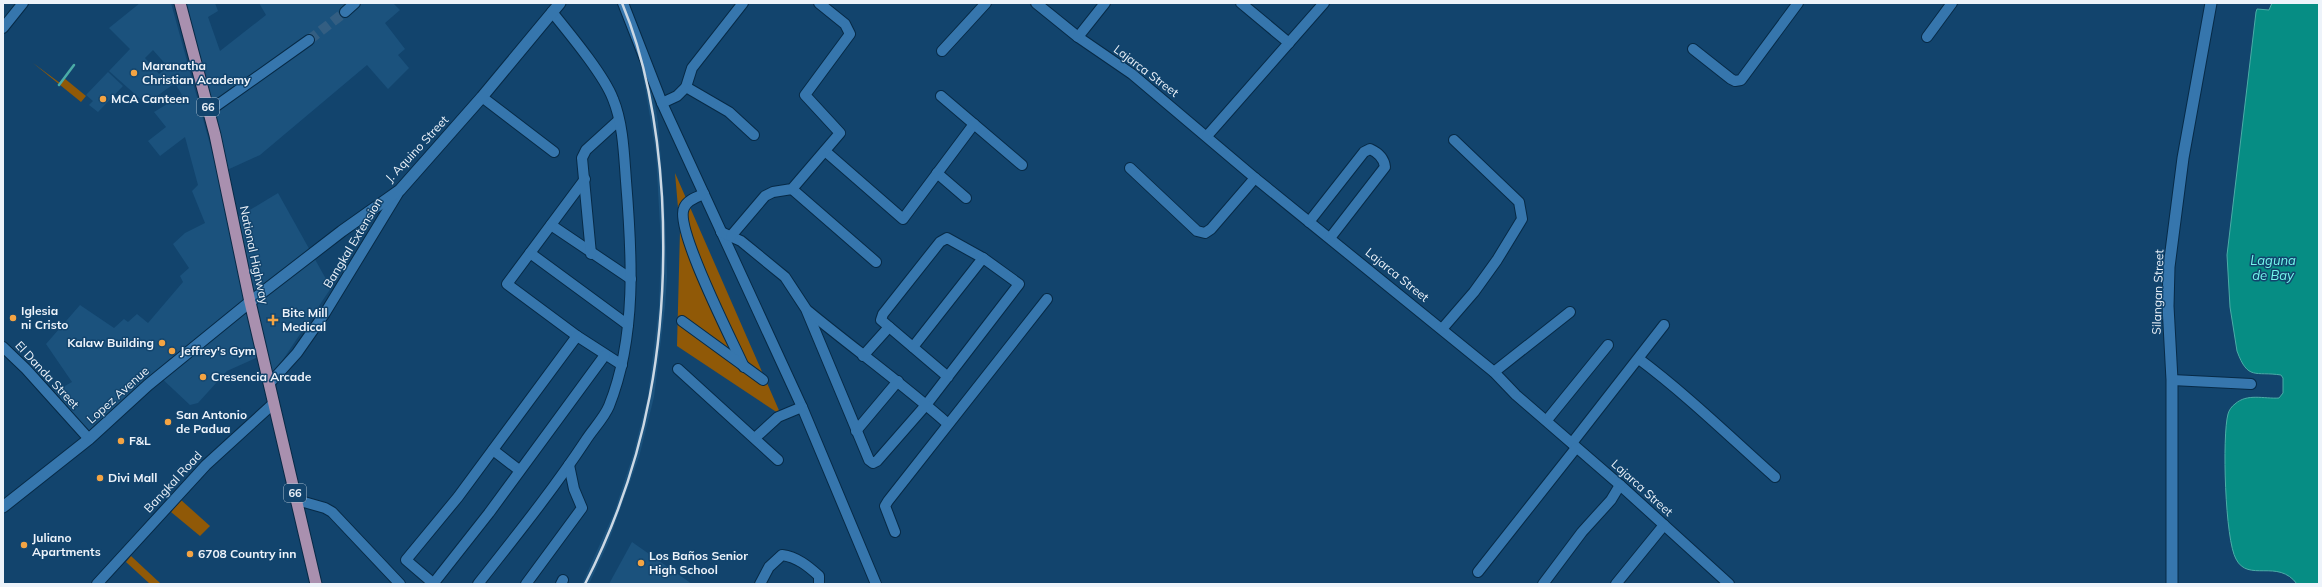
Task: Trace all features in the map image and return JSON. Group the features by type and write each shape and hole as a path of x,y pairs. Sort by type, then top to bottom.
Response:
{"main road":[{"name":"National Highway","path":"180,3 209,110 250,302 316,584"}],"street":[{"path":"3,28 23,3"},
{"path":"345,12 355,3"},
{"name":"J. Aquino Street","path":"250,302 348,226 400,190 482,97 560,3"},
{"path":"623,3 662,102 802,407 876,584"},
{"path":"662,102 677,96 686,87 692,68 743,3"},
{"path":"731,236 765,196 773,192 792,189 840,133 805,95 850,34 845,24 819,3"},
{"path":"942,51 986,3"},
{"name":"Lajarca Street","path":"1036,3 1078,37 1132,74 1255,178 1442,328 1494,372 1516,395 1547,420 1574,446 1620,485 1729,584"},
{"path":"1078,37 1105,3"},
{"path":"1241,3 1289,43"},
{"path":"1207,136 1324,3"},
{"path":"1693,49 1731,79 1736,81 1741,80 1798,3"},
{"path":"1927,37 1952,3"},
{"name":"Silangan Street","path":"2172,584 2172,380 2168,306 2169,267 2183,158 2211,3"},
{"path":"478,584 570,465 609,407 622,365 628,326 631,279 629,219 619,120 612,96 552,12"},
{"path":"209,110 309,40"},
{"path":"686,87 729,112 754,135"},
{"path":"941,96 1022,165"},
{"path":"482,97 554,152"},
{"path":"591,254 582,158 586,150 619,120"},
{"path":"825,151 903,219 974,124"},
{"path":"1442,328 1474,292 1497,260 1521,221 1522,216 1518,202 1454,140"},
{"path":"1309,222 1364,152 1370,149 1376,152 1384,161 1385,167 1330,238"},
{"path":"1130,168 1197,231 1204,234 1211,229 1255,178"},
{"path":"937,173 966,198"},
{"path":"585,179 552,225 506,284 577,336 622,365"},
{"path":"792,189 876,262"},
{"name":"Bangkal Extension","path":"269,384 297,353 325,314 400,190"},
{"path":"704,194 691,200 684,208 683,218 688,243 744,367"},
{"path":"552,225 591,254 631,279"},
{"path":"721,232 741,241 785,277 806,309 856,431 869,460 873,463 878,461 926,405 948,377 1019,284 983,258 954,240 947,238 940,242 883,314 881,320 948,377"},
{"path":"530,253 628,326"},
{"path":"913,347 983,258"},
{"path":"895,532 884,506 1048,299"},
{"name":"Lopez Avenue","path":"3,507 89,439 148,385 250,302"},
{"path":"806,309 863,356 898,381 948,424"},
{"path":"1494,372 1570,312"},
{"path":"682,321 763,380"},
{"path":"1478,572 1664,325"},
{"path":"863,356 889,328"},
{"path":"577,336 458,497 406,560 433,584 489,513 605,354"},
{"path":"1547,420 1608,345"},
{"name":"El Danda Street","path":"3,347 26,369 89,439"},
{"path":"1639,360 1661,375 1702,410 1775,477"},
{"path":"678,369 778,460"},
{"path":"2172,380 2250,384"},
{"path":"856,431 898,381"},
{"name":"Bangkal Road","path":"97,584 206,465 274,403"},
{"path":"755,438 778,417 802,407"},
{"path":"493,450 519,470"},
{"path":"526,584 582,508 574,489 570,465"},
{"path":"1543,584 1582,532 1611,500 1620,485"},
{"path":"297,500 325,508 332,512 400,584"},
{"path":"1616,584 1664,525"},
{"path":"760,584 769,567 782,556 791,557 802,562 819,576 819,584"}],"shaded area":[{"path":"140,3 171,3 217,170 258,357 227,371 198,403 190,405 157,374 89,436 49,395 72,382 46,344 80,305 114,328 124,319 128,322 137,314 148,323 183,282 180,276 189,268 173,244 185,233 205,223 192,191 198,185 185,137 160,156 148,141 166,127 154,112 182,95 175,83 146,104 109,71 130,49 109,28","holes":["153,50 168,67 159,74 145,58"]},
{"path":"182,3 215,3 218,11 208,17 220,51 266,15 259,3 393,3 400,10 385,23 405,49 398,55 409,68 388,89 367,65 260,155 227,170"},
{"path":"626,18 648,67 658,122 665,214 667,276 665,307 654,397 639,457 608,543 589,584 582,584 614,513 633,455 648,396 659,307 661,245 656,153 642,69"},
{"path":"33,63 60,83 64,78 86,96 81,102"},
{"name":"Maranatha Christian Academy","path":"108,72 123,86 98,112 89,105 93,101 86,95"},
{"path":"675,173 781,415 677,346 680,231"},
{"path":"278,193 331,288 272,376 255,306 238,217"},
{"path":"181,500 210,526 200,536 171,512"},
{"name":"Los Baños Senior High School","path":"632,542 692,584 609,584"},
{"path":"131,556 160,583 150,584 126,562"}],"water":[{"name":"Laguna de Bay","path":"2272,3 2319,3 2319,584 2297,584 2289,576 2281,572 2256,571 2241,566 2236,559 2232,548 2227,511 2225,443 2229,411 2234,405 2245,399 2256,397 2279,398 2283,393 2283,378 2281,375 2259,374 2249,371 2245,367 2237,351 2230,307 2227,255 2256,12 2257,9 2269,10"}],"waterway":[{"path":"59,85 74,65"}],"tunnel":[{"path":"309,40 345,12"}],"railway":[{"path":"585,584 607,538 625,491 639,444 650,396 662,298 662,197 658,148 645,74 639,50 622,3"}],"place":[{"name":"Maranatha Christian Academy","path":"134,73"},
{"name":"MCA Canteen","path":"103,99"},
{"name":"Iglesia ni Cristo","path":"13,318"},
{"name":"Bite Mill Medical","path":"273,320"},
{"name":"Kalaw Building","path":"162,343"},
{"name":"Jeffrey's Gym","path":"172,351"},
{"name":"Cresencia Arcade","path":"203,377"},
{"name":"San Antonio de Padua","path":"168,422"},
{"name":"F&L","path":"121,441"},
{"name":"Divi Mall","path":"100,478"},
{"name":"Juliano Apartments","path":"24,545"},
{"name":"6708 Country inn","path":"190,554"},
{"name":"Los Baños Senior High School","path":"641,563"}]}
